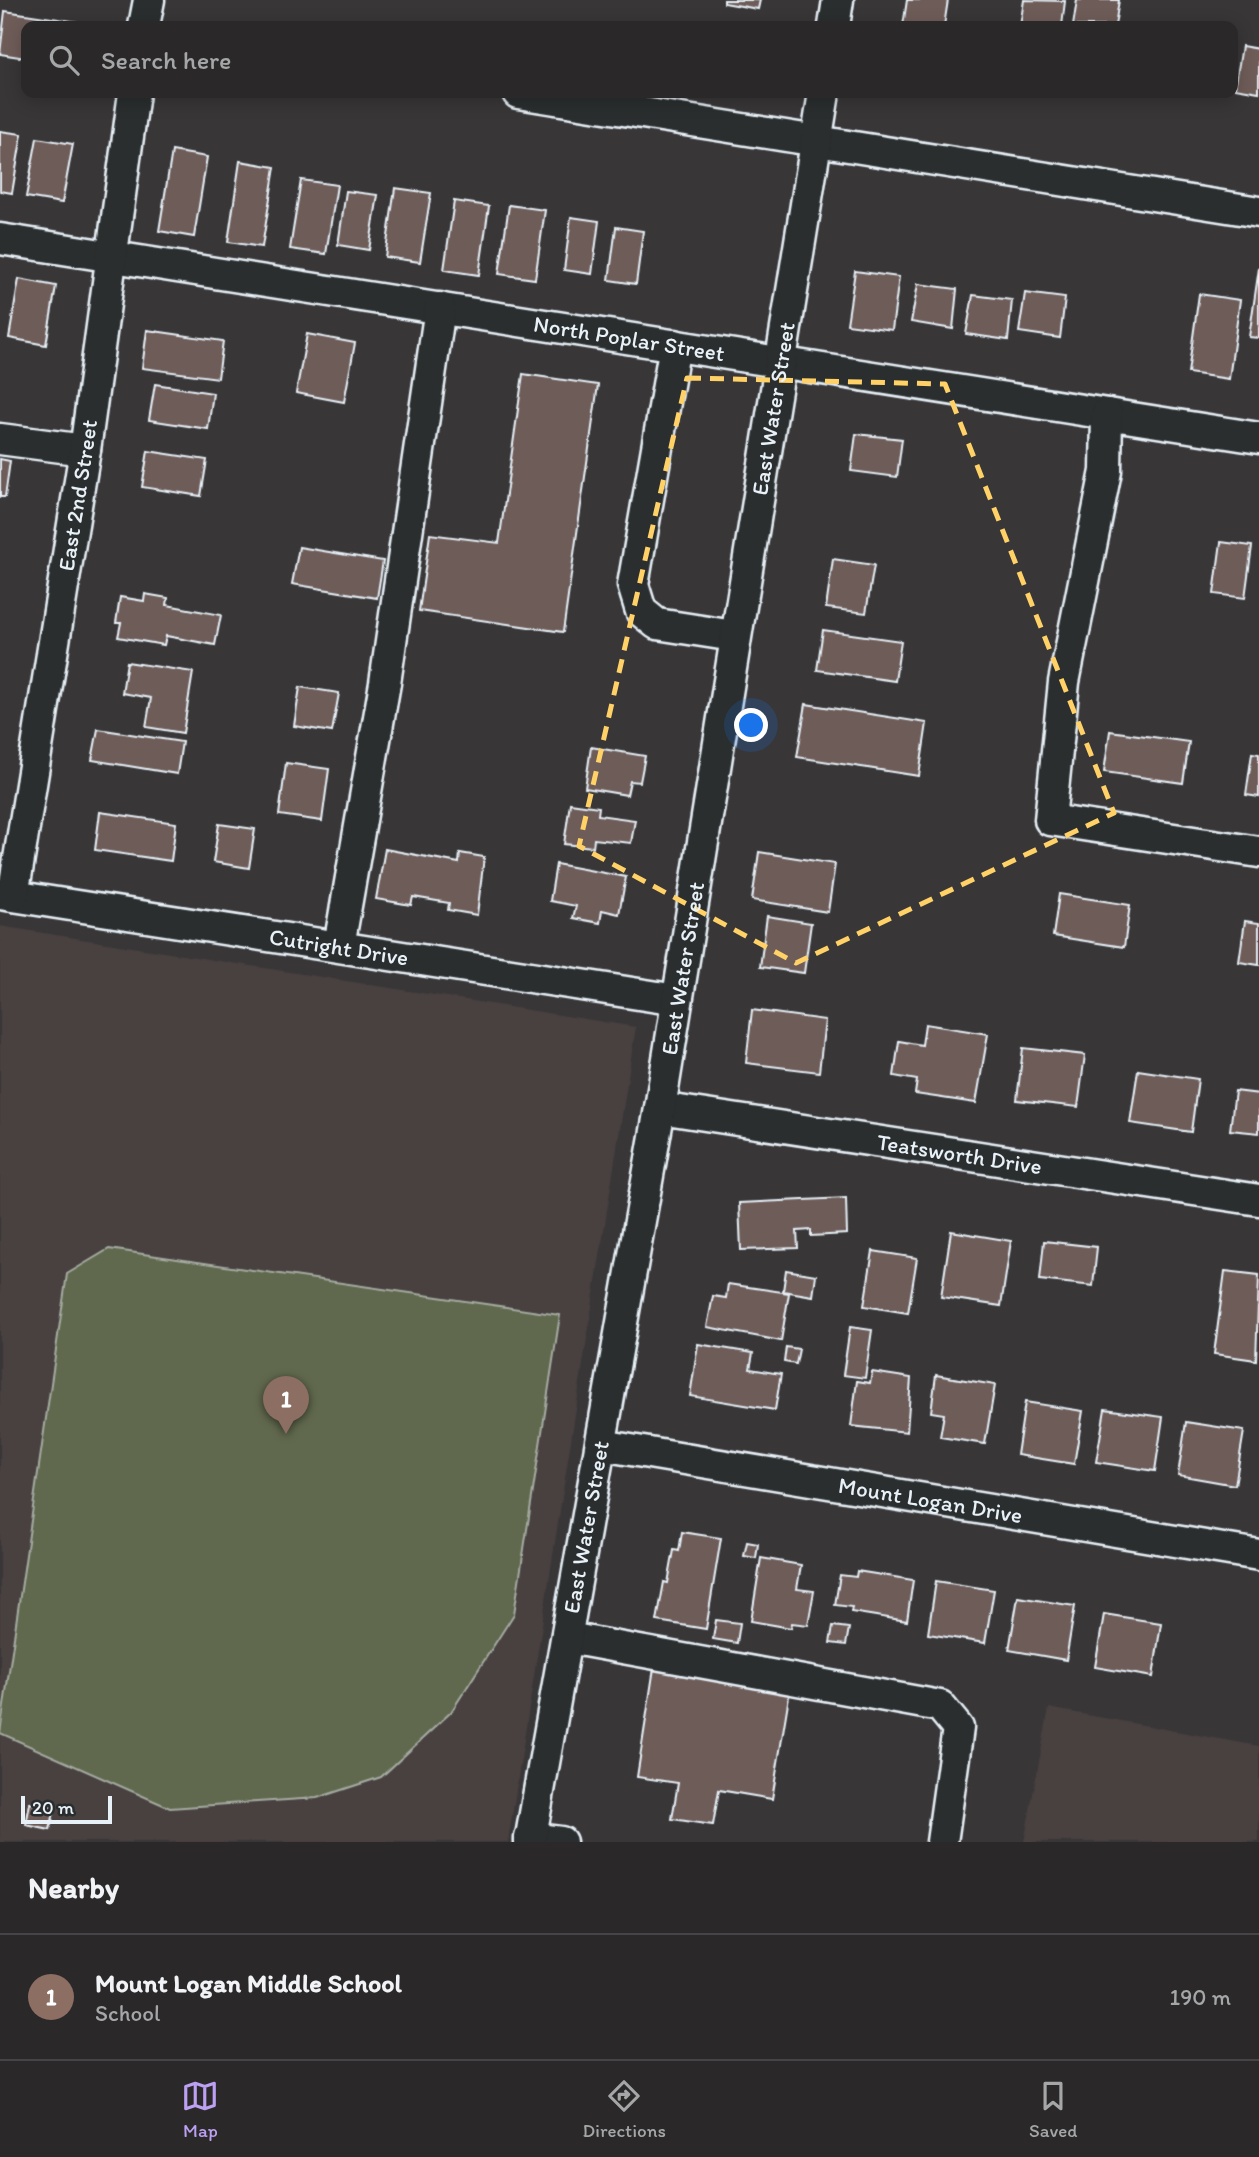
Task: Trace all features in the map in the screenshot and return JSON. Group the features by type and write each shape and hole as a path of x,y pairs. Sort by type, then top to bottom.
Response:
{"street":[{"path":"145,21 149,0"},
{"path":"835,21 838,0"},
{"name":"East 2nd Street","path":"6,895 85,450 133,98"},
{"path":"549,98 1259,212"},
{"name":"East Water Street","path":"530,1840 660,1108 734,636 823,98"},
{"name":"North Poplar Street","path":"0,239 1259,438"},
{"path":"339,946 385,683 440,308"},
{"path":"674,345 633,585 642,611 657,624 734,636"},
{"path":"1107,414 1106,471 1064,682 1050,820 1259,852"},
{"path":"0,439 85,450"},
{"name":"Cutright Drive","path":"6,895 677,1000"},
{"name":"Teatsworth Drive","path":"660,1108 1259,1200"},
{"name":"Mount Logan Drive","path":"601,1445 1259,1555"},
{"path":"568,1638 940,1706 958,1728 942,1842"},
{"path":"530,1840 561,1842"}],"highlighted area":[{"path":"687,378 945,384 1114,813 796,963 579,846"}],"shaded area":[{"path":"0,926 636,1027 508,1842 0,1842"},
{"path":"1049,1708 1259,1746 1259,1842 1024,1842"}],"green space":[{"path":"109,1249 560,1315 514,1614 451,1712 381,1777 317,1798 170,1808 0,1733 67,1274"}],"building":[{"path":"724,0 760,0 758,9 724,3"},
{"path":"907,0 948,0 945,21 904,21"},
{"path":"1024,0 1065,1 1063,21 1021,21"},
{"path":"1077,0 1119,0 1116,21 1074,21"},
{"path":"5,11 72,21 21,21 21,57 0,54"},
{"path":"1242,46 1259,49 1259,92 1238,88"},
{"path":"0,131 22,134 12,193 0,191"},
{"path":"37,138 73,144 62,203 26,197"},
{"path":"172,151 207,157 194,237 159,231"},
{"path":"240,161 275,167 262,247 228,242"},
{"path":"301,180 337,185 326,254 290,249"},
{"path":"395,188 431,193 420,262 385,257"},
{"path":"346,191 378,195 369,250 338,245"},
{"path":"454,201 489,206 479,275 444,270"},
{"path":"509,205 545,210 535,279 499,274"},
{"path":"571,217 599,221 592,274 564,270"},
{"path":"616,227 643,231 636,284 609,280"},
{"path":"1259,268 1259,338 1249,337"},
{"path":"855,271 899,277 892,330 847,324"},
{"path":"19,279 56,286 46,345 9,338"},
{"path":"918,284 957,289 953,329 911,322"},
{"path":"1025,293 1065,298 1060,338 1019,332"},
{"path":"1199,294 1240,300 1229,379 1188,373"},
{"path":"973,295 1012,300 1008,340 966,334"},
{"path":"147,330 223,341 218,378 142,368"},
{"path":"307,334 355,343 344,402 296,393"},
{"path":"523,374 598,385 563,632 419,611 430,534 499,543"},
{"path":"155,384 213,393 208,429 149,420"},
{"path":"856,434 902,439 897,477 851,471"},
{"path":"148,451 207,460 201,496 142,487"},
{"path":"0,459 10,461 5,497 0,497"},
{"path":"1221,542 1252,546 1245,598 1214,594"},
{"path":"299,547 383,561 377,598 292,584"},
{"path":"833,559 874,565 866,613 826,608"},
{"path":"145,594 168,598 167,605 221,615 215,645 166,636 164,645 118,637 121,623 116,623 120,597 144,601"},
{"path":"823,630 901,641 895,681 817,670"},
{"path":"127,662 193,672 183,733 146,727 151,698 122,693"},
{"path":"300,687 339,693 332,732 294,726"},
{"path":"806,704 927,723 919,776 797,757"},
{"path":"98,729 182,742 177,774 92,760"},
{"path":"1110,731 1189,742 1183,783 1104,772"},
{"path":"591,747 645,756 640,782 630,781 627,795 585,788"},
{"path":"1252,753 1259,754 1259,797 1246,795"},
{"path":"286,763 329,769 322,821 279,815"},
{"path":"570,803 599,807 598,815 635,820 631,843 594,839 593,847 564,844"},
{"path":"100,812 176,823 171,861 95,850"},
{"path":"219,824 255,829 249,868 213,862"},
{"path":"385,849 459,863 460,853 484,857 477,915 448,910 449,903 413,897 411,905 376,899"},
{"path":"759,852 835,864 828,912 752,900"},
{"path":"556,864 626,877 619,914 602,910 600,923 573,918 576,906 550,901"},
{"path":"1059,894 1130,905 1124,947 1053,936"},
{"path":"767,916 811,923 804,973 760,967"},
{"path":"1245,921 1259,923 1259,965 1239,962"},
{"path":"752,1010 825,1020 819,1072 746,1063"},
{"path":"925,1024 988,1034 976,1103 915,1094 917,1080 894,1076 899,1041 922,1045"},
{"path":"1023,1048 1085,1055 1078,1107 1017,1100"},
{"path":"1138,1070 1198,1079 1191,1132 1130,1123"},
{"path":"1235,1091 1259,1094 1259,1133 1230,1130"},
{"path":"846,1198 847,1234 811,1236 811,1230 797,1231 798,1248 741,1250 739,1203"},
{"path":"951,1231 1011,1241 1001,1306 941,1297"},
{"path":"1044,1241 1097,1247 1093,1286 1040,1280"},
{"path":"873,1251 917,1258 908,1313 864,1306"},
{"path":"786,1270 816,1275 813,1296 783,1291"},
{"path":"1225,1271 1259,1275 1256,1360 1214,1354"},
{"path":"728,1284 789,1293 781,1341 707,1327 713,1296 726,1298"},
{"path":"850,1327 872,1330 865,1378 843,1375"},
{"path":"698,1344 753,1353 750,1369 781,1374 775,1410 690,1396"},
{"path":"786,1347 799,1349 796,1364 784,1362"},
{"path":"872,1372 911,1378 907,1432 851,1426 857,1381 870,1383"},
{"path":"936,1375 995,1385 985,1444 940,1437 944,1414 931,1412"},
{"path":"1025,1402 1083,1411 1074,1464 1017,1455"},
{"path":"1105,1409 1163,1417 1155,1471 1096,1462"},
{"path":"1186,1422 1244,1431 1235,1485 1178,1475"},
{"path":"682,1532 721,1538 706,1629 657,1621 664,1582 668,1583 674,1550 679,1551"},
{"path":"747,1542 758,1544 756,1558 744,1556"},
{"path":"761,1558 801,1565 797,1589 814,1591 808,1625 792,1623 791,1628 751,1621"},
{"path":"857,1571 913,1580 907,1621 851,1612 852,1607 835,1605 840,1575 856,1577"},
{"path":"936,1581 994,1590 985,1643 928,1634"},
{"path":"1018,1597 1075,1606 1066,1660 1009,1650"},
{"path":"1104,1614 1161,1623 1153,1677 1095,1667"},
{"path":"716,1620 740,1623 737,1643 713,1639"},
{"path":"833,1626 849,1628 846,1645 830,1643"},
{"path":"654,1668 790,1690 772,1799 719,1790 713,1825 672,1819 678,1783 637,1777"},
{"path":"30,1803 55,1808 50,1830 26,1825"}],"place":[{"name":"Mount Logan Middle School","path":"286,1434"}]}
